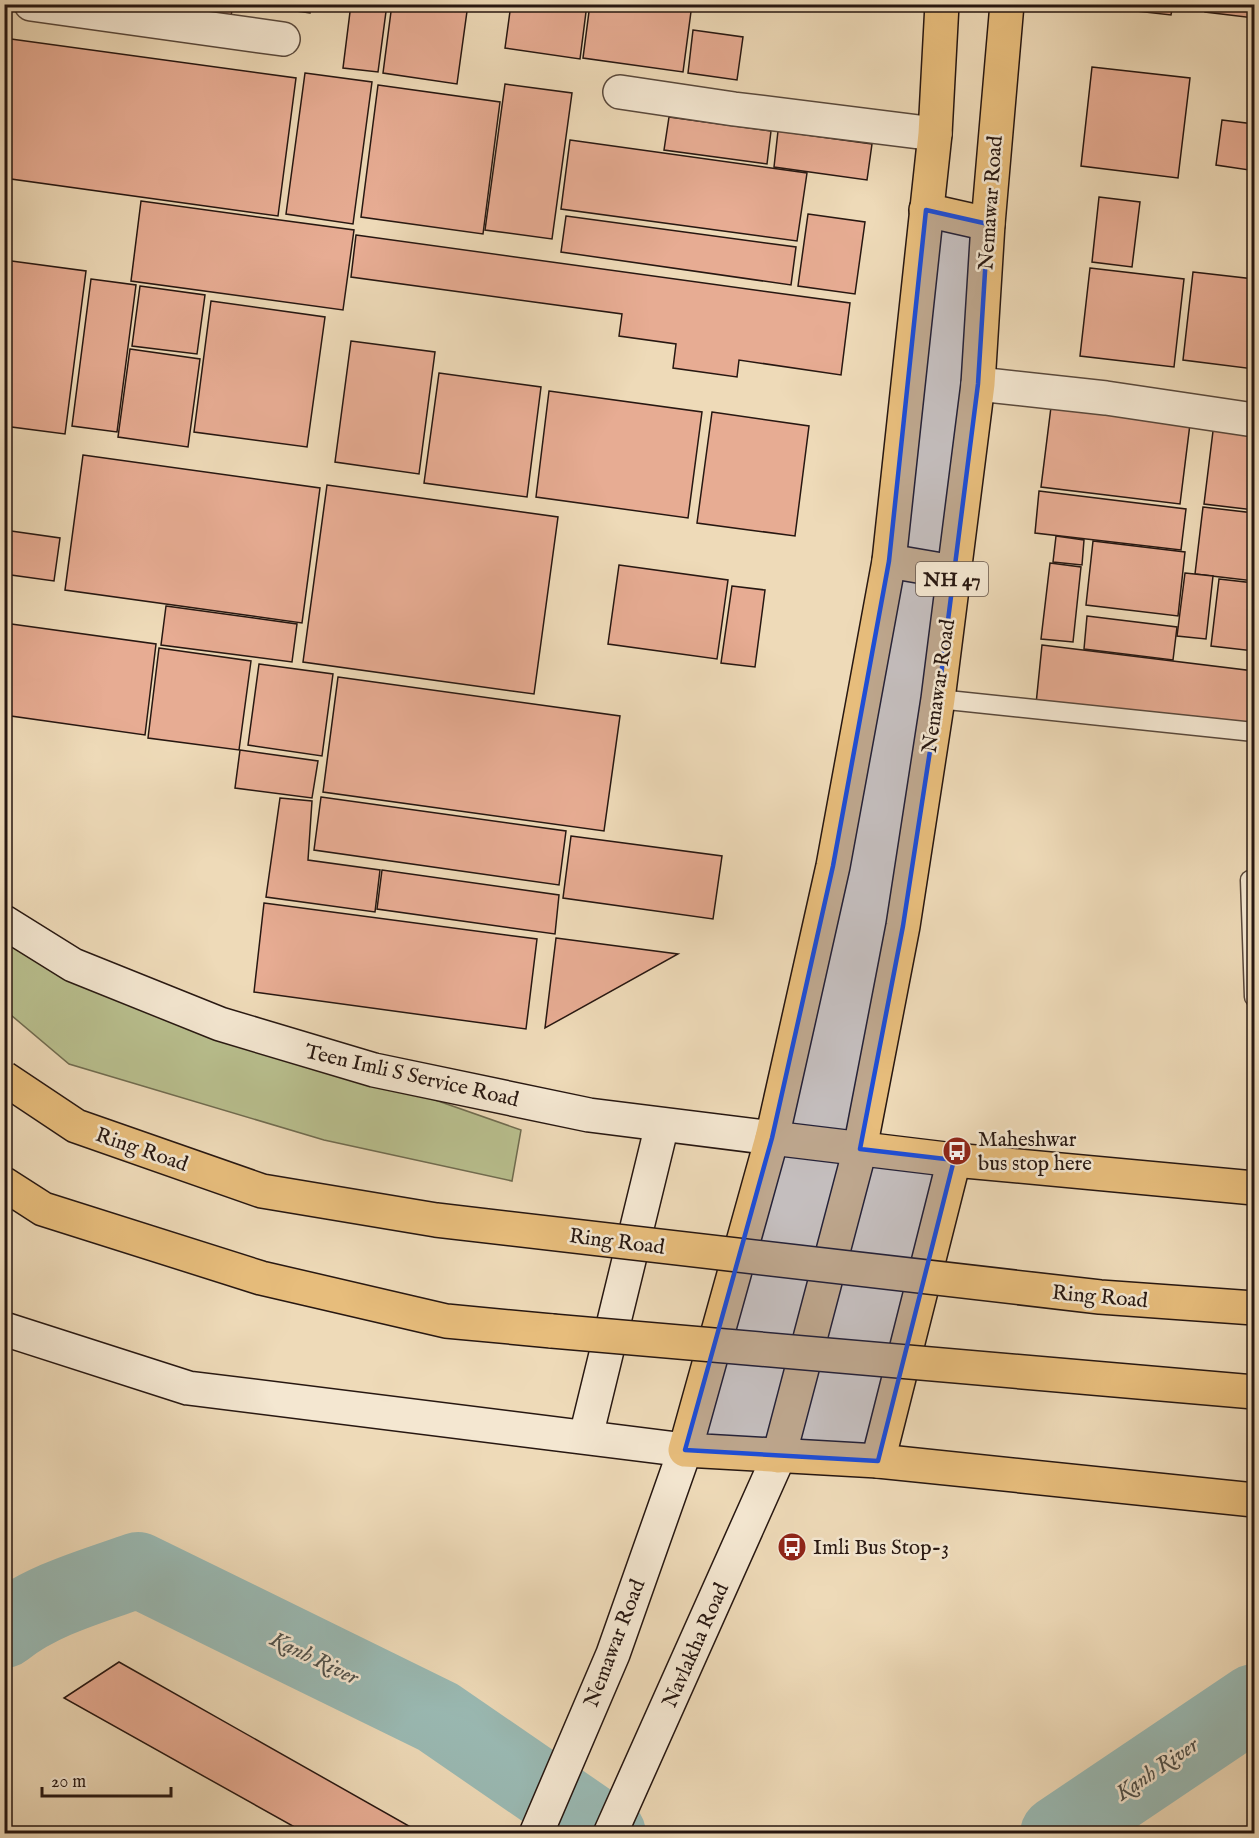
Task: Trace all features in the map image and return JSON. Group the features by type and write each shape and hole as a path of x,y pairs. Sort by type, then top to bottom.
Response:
{"main road":[{"name":"NH 47","path":"772,1138 833,866 889,561 935,134 942,4"},
{"name":"Nemawar Road","path":"779,1456 860,1149 903,926 938,699 978,384 988,224 1007,4"},
{"path":"926,210 988,224"},
{"path":"889,561 953,572"},
{"name":"Ring Road","path":"4,1078 76,1126 262,1191 472,1224 1100,1297 1254,1308"},
{"path":"1254,1188 954,1160 772,1138 685,1450 878,1461 1254,1500"},
{"path":"878,1461 954,1160"},
{"path":"4,1184 43,1209 261,1278 446,1321 1254,1392"}],"street":[{"path":"31,4 283,39"},
{"path":"620,92 935,134"},
{"path":"978,384 1106,398 1254,420"},
{"name":"Teen Imli S Service Road","path":"4,922 73,965 219,1024 374,1070 588,1115 772,1138"},
{"path":"586,1436 662,1125"},
{"path":"4,1329 188,1388 685,1450"},
{"name":"Nemawar Road","path":"536,1833 613,1654 685,1450"},
{"name":"Navlakha Road","path":"610,1833 779,1456"}],"lane":[{"path":"938,699 1254,732"},
{"path":"1250,880 1254,997"}],"highlighted area":[{"path":"926,210 988,224 978,384 938,699 903,926 860,1149 954,1160 878,1461 685,1450 772,1138 833,866 889,561"}],"green space":[{"path":"4,920 198,1017 521,1130 512,1181 324,1140 69,1064 5,1010"}],"building":[{"path":"147,4 233,4 231,16"},
{"path":"246,4 311,4 310,13"},
{"path":"351,4 387,4 378,72 343,68"},
{"path":"392,4 468,4 457,84 383,73"},
{"path":"511,4 587,4 580,59 505,48"},
{"path":"590,4 692,4 683,72 583,58"},
{"path":"1101,4 1173,4 1171,15 1101,7"},
{"path":"1180,4 1198,4 1198,9 1180,7"},
{"path":"1205,4 1254,4 1254,18 1205,12"},
{"path":"693,30 743,37 737,80 688,73"},
{"path":"11,39 296,78 278,216 4,178 4,89"},
{"path":"1092,67 1190,78 1178,178 1081,166"},
{"path":"305,73 372,82 353,224 286,214"},
{"path":"505,84 572,93 552,239 485,230"},
{"path":"378,85 500,102 483,234 361,217"},
{"path":"669,117 771,131 767,164 664,150"},
{"path":"1222,120 1254,124 1249,170 1216,165"},
{"path":"778,131 872,144 867,180 774,167"},
{"path":"570,140 807,173 797,241 561,209"},
{"path":"1099,197 1140,202 1132,267 1092,262"},
{"path":"141,201 354,230 343,310 131,281"},
{"path":"808,214 865,222 855,294 798,286"},
{"path":"566,216 796,247 791,285 561,252"},
{"path":"356,235 850,303 841,375 739,360 737,377 673,368 676,344 619,336 622,314 351,277"},
{"path":"4,260 86,271 65,434 4,426"},
{"path":"1090,268 1184,279 1174,367 1080,356"},
{"path":"1193,272 1254,279 1254,369 1183,360"},
{"path":"91,279 136,285 117,432 72,426"},
{"path":"140,286 205,295 197,354 132,346"},
{"path":"211,301 325,317 307,447 194,432"},
{"path":"351,341 435,352 419,474 335,462"},
{"path":"130,349 200,359 188,447 118,437"},
{"path":"439,373 541,387 527,497 424,483"},
{"path":"549,391 702,412 688,518 536,497"},
{"path":"1052,399 1191,416 1180,504 1041,487"},
{"path":"712,412 809,426 795,536 697,523"},
{"path":"1214,423 1254,427 1254,510 1204,504"},
{"path":"83,455 320,488 302,623 65,590"},
{"path":"327,485 558,517 534,694 303,662"},
{"path":"1039,491 1186,509 1181,550 1035,533"},
{"path":"1203,507 1254,513 1254,581 1195,574"},
{"path":"4,530 60,538 54,581 4,574"},
{"path":"1056,536 1084,540 1082,565 1053,562"},
{"path":"1093,541 1185,552 1178,616 1086,605"},
{"path":"1050,563 1081,567 1073,642 1041,639"},
{"path":"619,565 728,580 717,659 608,644"},
{"path":"1185,573 1213,576 1206,639 1177,636"},
{"path":"1219,579 1254,583 1254,651 1211,646"},
{"path":"732,586 765,590 755,667 721,663"},
{"path":"166,606 297,624 292,662 161,645"},
{"path":"1087,616 1177,627 1173,660 1084,649"},
{"path":"4,623 156,644 145,735 4,715"},
{"path":"1042,645 1254,671 1254,730 1036,704"},
{"path":"159,648 251,661 239,750 148,738"},
{"path":"259,664 333,674 322,756 248,745"},
{"path":"338,677 620,716 604,831 323,792"},
{"path":"240,750 318,761 312,798 235,788"},
{"path":"321,797 566,831 559,885 314,850"},
{"path":"280,798 312,801 308,860 380,870 375,912 266,897"},
{"path":"571,836 722,856 713,919 563,898"},
{"path":"382,870 559,895 555,934 377,909"},
{"path":"264,903 537,939 526,1029 254,992"},
{"path":"556,938 678,954 545,1028"},
{"path":"119,1662 423,1834 307,1834 64,1698"}],"waterway":[{"name":"Kanh River","path":"4,1630 34,1610 51,1602 138,1570 438,1717 608,1834"},
{"name":"Kanh River","path":"1058,1834 1254,1702"}],"place":[{"name":"Maheshwar bus stop here","path":"957,1151"},
{"name":"Imli Bus Stop-3","path":"792,1547"}]}
